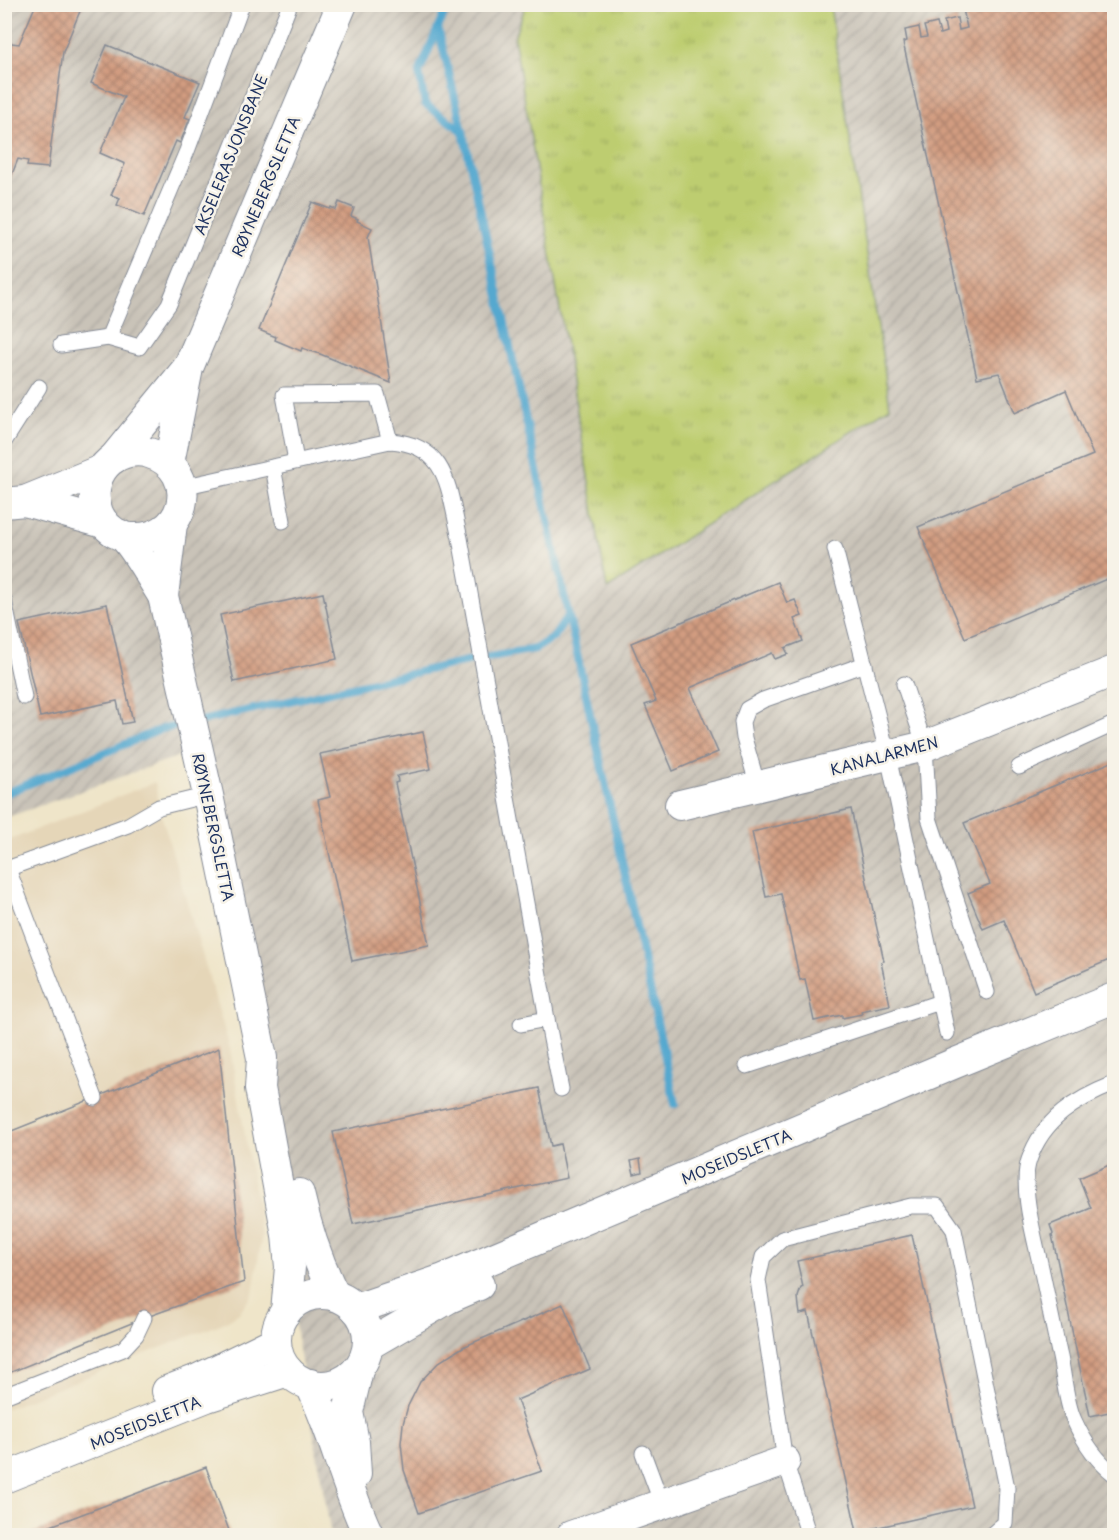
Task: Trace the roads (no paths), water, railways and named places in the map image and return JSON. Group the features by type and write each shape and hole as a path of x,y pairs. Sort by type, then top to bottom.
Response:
{"street":[{"name":"RØYNEBERGSLETTA","path":"175,475 188,368 342,4"},
{"name":"RØYNEBERGSLETTA","path":"108,464 188,368"},
{"path":"143,451 157,455 175,475 181,506 172,524 162,532 150,538 137,539 114,530 15,502 108,464 128,452 143,451"},
{"path":"108,464 95,483 94,497 97,511 114,530"},
{"name":"RØYNEBERGSLETTA","path":"172,524 163,596 262,1058 274,1082 307,1232 325,1278 345,1302"},
{"name":"RØYNEBERGSLETTA","path":"114,530 163,596"},
{"name":"KANALARMEN","path":"680,805 925,746 1114,671"},
{"name":"MOSEIDSLETTA","path":"345,1302 441,1280 1114,998"},
{"name":"MOSEIDSLETTA","path":"363,1357 449,1298 1114,1019"},
{"name":"RØYNEBERGSLETTA","path":"262,1058 260,1088 287,1235 290,1267 285,1312"},
{"path":"322,1294 345,1302 366,1326 363,1357 348,1412 364,1524 324,1413 299,1377 279,1357 276,1341 285,1312 297,1302 310,1296 322,1294"},
{"name":"MOSEIDSLETTA","path":"4,1456 198,1379 276,1341"},
{"path":"299,1377 322,1386 335,1384 347,1379 363,1357"},
{"name":"MOSEIDSLETTA","path":"4,1478 207,1397 299,1377"},
{"path":"577,1535 785,1461"}],"lane":[{"path":"61,345 108,338 187,151 242,4"},
{"name":"AKSELERASJONSBANE","path":"108,338 139,347 170,304 290,4"},
{"path":"4,441 39,387"},
{"path":"296,461 284,395 377,394 390,441"},
{"path":"175,475 273,466 390,441 406,442 422,448 434,458 442,470 460,538 561,1089"},
{"path":"273,466 283,520"},
{"path":"836,549 888,756 947,1033"},
{"path":"4,600 24,697"},
{"path":"758,787 744,738 742,722 747,709 763,700 865,664"},
{"path":"904,684 925,746 929,819 987,992"},
{"path":"1019,767 1114,724"},
{"path":"95,1098 6,869 128,825 159,807 207,795"},
{"path":"747,1066 940,1002"},
{"path":"521,1024 547,1019"},
{"path":"1114,1084 1086,1095 1058,1114 1046,1127 1033,1147 1028,1163 1026,1183 1032,1224 1073,1418 1101,1464 1114,1474"},
{"path":"809,1536 785,1461 758,1280 763,1257 782,1239 911,1206 937,1206 954,1230 1008,1488 1005,1522 990,1536"},
{"path":"4,1395 123,1349 136,1335 144,1318"},
{"path":"643,1453 662,1504"}],"waterway":[{"path":"448,4 438,28 463,131 675,1104"},
{"path":"438,28 419,73 425,104 463,131"},
{"path":"196,722 467,661 535,649 554,637 567,617"},
{"path":"4,794 162,729 185,724"}]}
